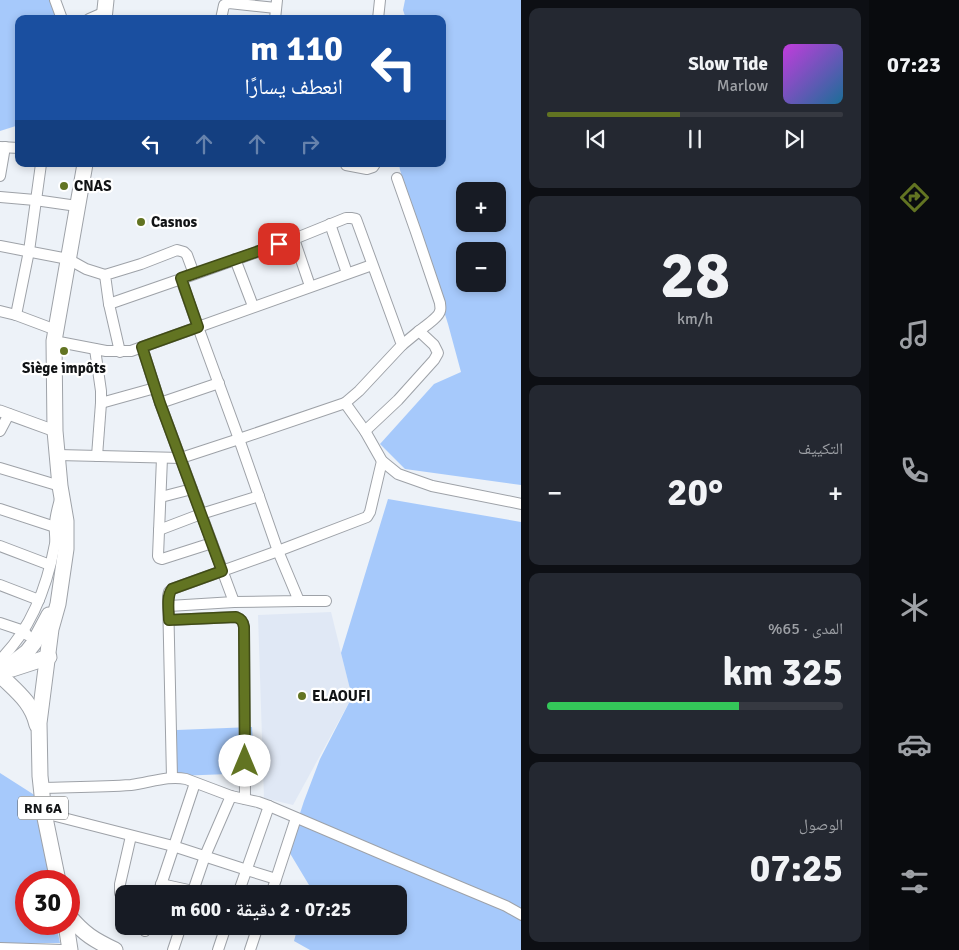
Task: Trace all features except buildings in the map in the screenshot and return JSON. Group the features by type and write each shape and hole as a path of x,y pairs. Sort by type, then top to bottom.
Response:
{"main road":[{"path":"0,674 27,652 48,620 60,585 66,549 66,521 55,431 55,336 84,167"},
{"name":"RN 6A","path":"56,870 44,813 39,734 40,712 51,629 58,604 60,585"},
{"path":"0,674 48,657"},
{"path":"0,674 31,707 39,734"},
{"path":"80,929 115,950"},
{"path":"68,935 70,950"}],"street":[{"path":"55,0 61,15"},
{"path":"378,15 380,0"},
{"path":"222,15 224,5 229,3 277,4"},
{"path":"94,15 105,7"},
{"path":"0,176 2,147 15,148"},
{"path":"16,315 29,251 40,167"},
{"path":"358,167 366,169 373,167"},
{"path":"58,455 181,458 345,403 364,386 402,345 438,315 441,308 420,241 397,178"},
{"path":"0,197 77,206"},
{"path":"109,304 351,218 356,219 402,345"},
{"path":"330,224 347,273"},
{"path":"294,239 310,286"},
{"path":"0,246 68,259 86,269 105,275 178,250 187,255 194,274"},
{"path":"235,259 253,306"},
{"path":"0,311 16,315 55,336 95,349 120,352 131,351 372,264"},
{"path":"105,275 109,304 120,352"},
{"path":"181,278 278,551 299,601"},
{"path":"365,431 398,400 437,356 438,353 434,345 419,331"},
{"path":"142,347 160,403 234,602"},
{"path":"95,349 101,391 97,456"},
{"path":"160,403 219,383"},
{"path":"101,403 156,388"},
{"path":"345,403 365,431 382,461 398,474 432,486 521,504"},
{"path":"0,431 5,413 55,431"},
{"path":"162,458 159,558 162,559 212,543"},
{"path":"172,778 168,596 170,592 172,589 367,517 370,512 382,461"},
{"path":"0,468 61,491 56,512 55,542 39,600 24,631 0,660"},
{"path":"160,497 192,489"},
{"path":"159,530 201,514 259,496"},
{"path":"0,509 55,527"},
{"path":"0,546 50,565"},
{"path":"0,585 39,600"},
{"path":"169,606 234,602 326,601"},
{"path":"169,620 236,617 240,618 243,622 246,799"},
{"path":"0,622 24,631 34,642"},
{"path":"41,788 131,785 172,778 186,779 231,796 270,806 506,906 521,914"},
{"path":"160,885 196,783"},
{"path":"196,885 231,796"},
{"path":"241,885 270,806"},
{"path":"44,813 173,846 276,879"},
{"path":"274,885 296,818"},
{"path":"120,885 131,836"},
{"path":"173,950 178,935"},
{"path":"218,950 223,935"},
{"path":"250,950 255,935"},
{"path":"0,948 62,950"}],"shaded area":[{"path":"0,0 54,0 60,15 15,15 15,126 0,131"},
{"path":"405,0 521,0 521,485 405,469 380,444 434,384 461,372 400,167 446,167 446,15 405,15 403,10"},
{"path":"388,499 521,522 521,950 310,950 294,941 296,935 407,935 407,885 309,885 288,850 320,759 352,697 341,653"},
{"path":"331,612 352,697 293,805 264,798 258,615"},
{"path":"252,727 255,773 176,776 177,730"},
{"path":"0,773 36,796 48,870 15,870 15,935 58,935 60,943 0,943"}],"place":[{"name":"CNAS","path":"64,186"},
{"name":"Casnos","path":"141,222"},
{"name":"Siège impôts","path":"64,351"},
{"name":"ELAOUFI","path":"302,696"}],"route":[{"path":"245,761 243,622 240,618 236,617 169,620 168,596 172,589 222,571 160,403 142,347 198,327 181,278 279,244"}]}
